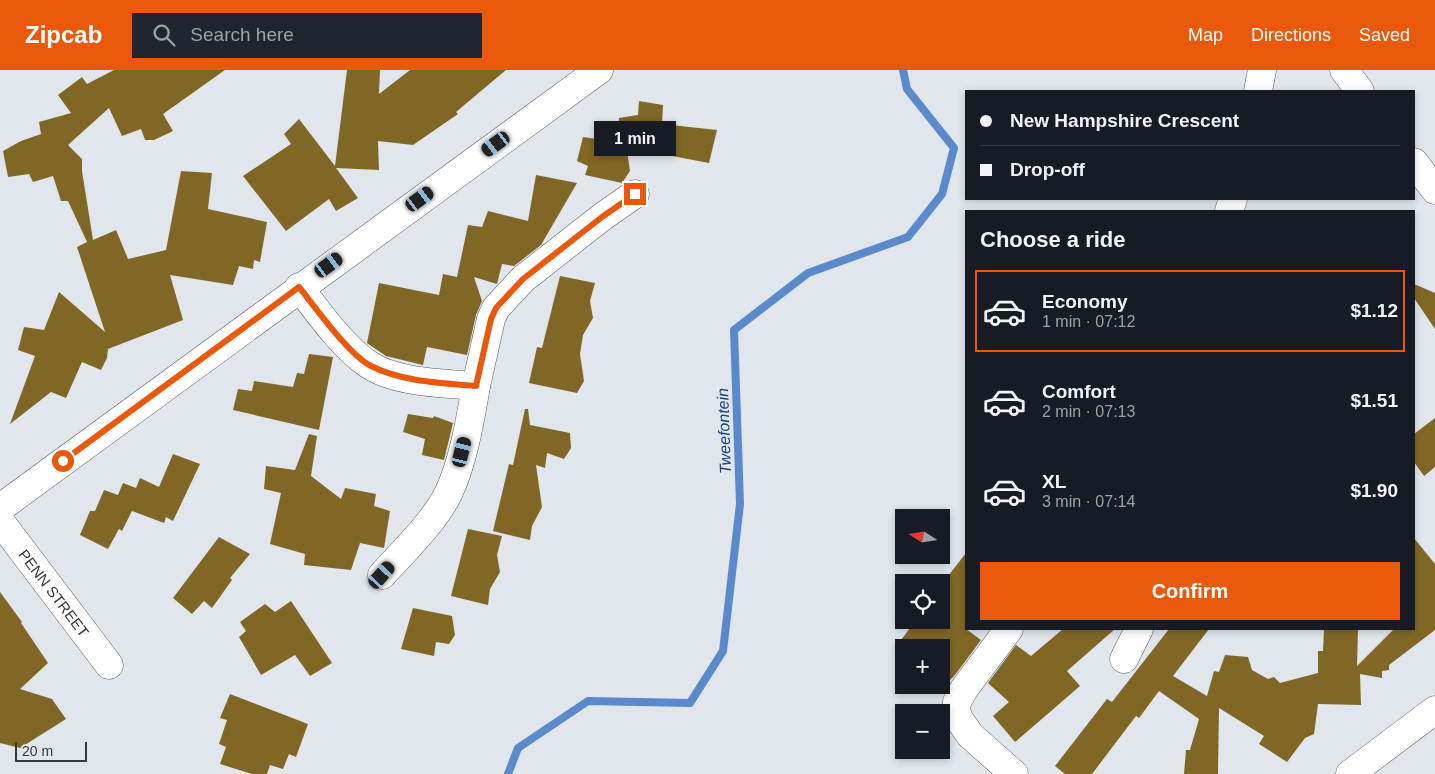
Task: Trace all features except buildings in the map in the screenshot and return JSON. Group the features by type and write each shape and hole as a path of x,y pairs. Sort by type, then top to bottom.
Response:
{"street":[{"path":"0,508 299,287 599,70"},
{"path":"1258,90 1262,70"},
{"path":"1344,70 1359,90"},
{"path":"1415,163 1435,190"},
{"path":"382,575 438,511 448,494 462,452 491,319 496,308 523,279 602,217 635,194"},
{"path":"299,287 331,327 370,366 401,377 476,386"},
{"name":"PENN STREET","path":"0,521 109,665"},
{"path":"1008,630 964,689 957,702 956,711 970,735 1014,774"},
{"path":"1124,659 1138,630"},
{"path":"1350,774 1435,710"}],"waterway":[{"name":"Tweefontein","path":"508,774 518,748 588,701 690,703 723,651 740,504 734,330 808,273 908,237 942,194 954,148 907,89 903,70"}],"route":[{"path":"63,461 299,287 331,327 370,366 401,377 476,386 491,319 496,308 523,279 602,217 635,194"}]}
